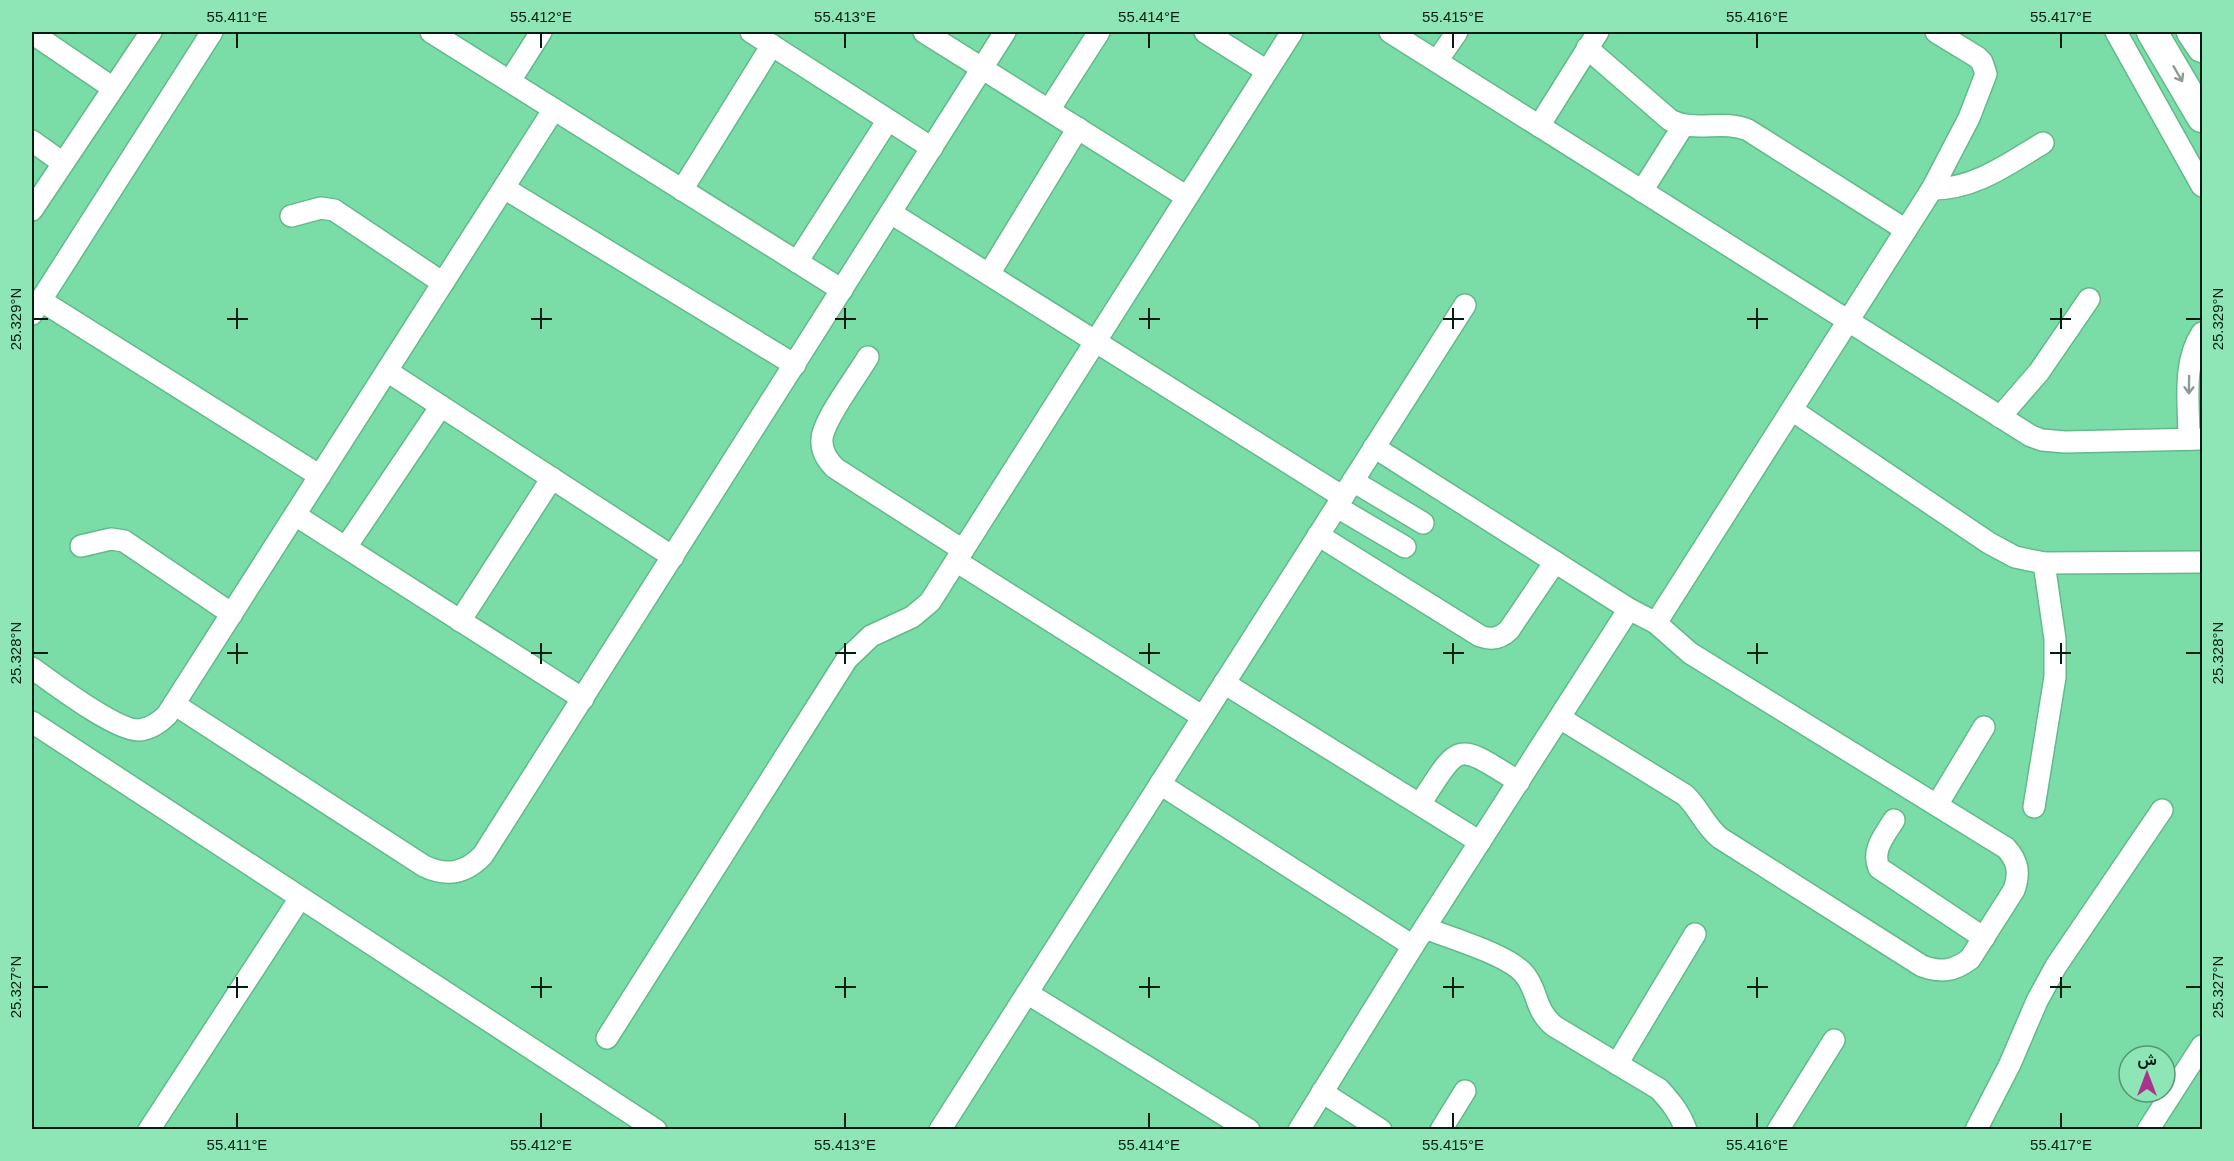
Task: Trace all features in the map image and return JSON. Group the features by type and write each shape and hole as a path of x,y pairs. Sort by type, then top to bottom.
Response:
{"highway":[{"path":"2152,32 2202,117"},
{"path":"2192,32 2202,47"}],"street":[{"path":"32,210 151,32"},
{"path":"212,32 36,307 320,476"},
{"path":"431,32 842,290"},
{"path":"510,81 541,32"},
{"path":"751,32 932,148"},
{"path":"924,32 1187,196"},
{"path":"174,704 424,866 445,873 466,869 483,855 1005,32"},
{"path":"1049,110 1100,32"},
{"path":"1205,32 1267,71"},
{"path":"607,1038 847,659 871,636 912,617 924,608 1292,32"},
{"path":"1390,32 2031,436 2053,442 2196,439 2190,366 2193,351 2202,333"},
{"path":"1437,62 1457,32"},
{"path":"1656,623 1932,189 1969,118 1986,74 1982,62 1936,32"},
{"path":"2116,32 2202,186"},
{"path":"32,33 113,88"},
{"path":"1539,126 1592,40 1665,116 1683,126 1727,125 1748,130 1906,230"},
{"path":"682,189 772,45"},
{"path":"32,668 127,729 149,728 159,723 174,704 232,614 554,109"},
{"path":"797,262 888,120"},
{"path":"1642,190 1683,126"},
{"path":"989,274 1078,128"},
{"path":"32,141 63,163"},
{"path":"1932,189 1958,187 1977,181 2043,143"},
{"path":"504,188 795,365"},
{"path":"291,216 321,208 334,210 443,284"},
{"path":"891,213 1344,495 1371,527 1405,547"},
{"path":"2001,417 2039,372 2089,298"},
{"path":"940,1130 1465,305"},
{"path":"868,357 824,430 822,447 825,455 836,468 959,555 1203,717"},
{"path":"387,371 673,557"},
{"path":"346,547 441,406"},
{"path":"1792,410 1995,547 2015,557 2044,563 2202,562"},
{"path":"1374,447 1629,609 1656,623 1690,653 2006,848 2016,863 2018,881 1970,959 1960,967 1947,971 1922,966 1720,838 1706,825 1697,809 1685,795 1560,718"},
{"path":"460,621 552,478"},
{"path":"1344,495 1386,501 1423,523"},
{"path":"1371,527 1386,501"},
{"path":"295,515 583,699"},
{"path":"1318,535 1479,636 1487,638 1503,636 1509,630 1555,562"},
{"path":"81,546 111,539 124,541 232,614"},
{"path":"2034,807 2055,677 2055,639 2044,563"},
{"path":"1299,1130 1419,937 1629,609"},
{"path":"1224,683 1480,842"},
{"path":"32,722 656,1130"},
{"path":"1937,805 1984,727"},
{"path":"1420,804 1448,761 1463,753 1471,753 1479,757 1519,782"},
{"path":"1160,784 1419,937 1512,963 1528,978 1540,1011 1546,1019 1659,1089 1680,1114 1686,1130"},
{"path":"1976,1130 2000,1085 2037,1001 2056,966 2162,810"},
{"path":"1894,820 1878,848 1876,855 1879,868 1984,938"},
{"path":"149,1130 300,898"},
{"path":"1617,1064 1695,934"},
{"path":"1027,993 1249,1130"},
{"path":"1778,1130 1834,1040"},
{"path":"2148,1130 2202,1046"},
{"path":"1441,1130 1465,1091"},
{"path":"1322,1092 1381,1130"}],"shaded area":[{"path":"32,32 2202,32 2202,1129 32,1129"}]}
